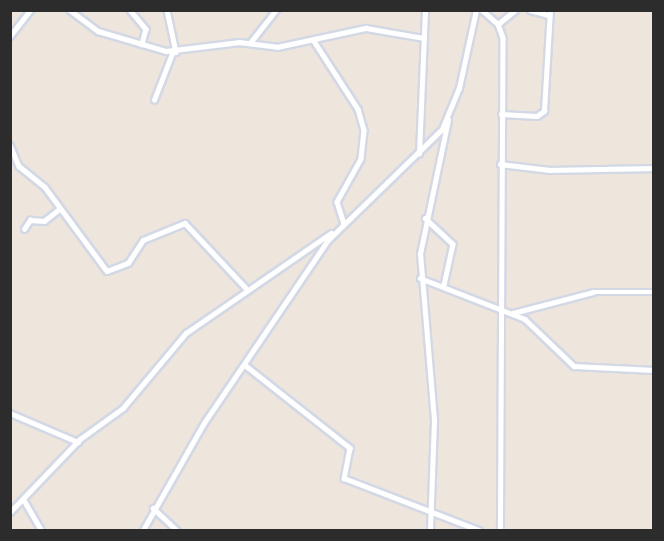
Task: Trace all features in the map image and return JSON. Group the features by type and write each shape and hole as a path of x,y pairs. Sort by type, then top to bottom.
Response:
{"street":[{"path":"10,36 30,10"},
{"path":"70,10 98,32 175,52 250,44 265,47 314,41 366,28 424,38"},
{"path":"130,10 146,28 142,44"},
{"path":"154,100 175,52 166,10"},
{"path":"250,44 276,10"},
{"path":"419,154 425,10"},
{"path":"430,531 433,399 420,278 425,218 476,10"},
{"path":"482,10 498,24 501,114 500,531"},
{"path":"498,24 515,10"},
{"path":"501,114 531,116 544,111 549,13 530,10"},
{"path":"314,41 358,109 364,130 361,159 338,202 344,224"},
{"path":"10,512 24,500 78,441 123,408 186,333 246,288 344,224 419,154 448,117"},
{"path":"10,145 20,166 39,180 58,210 107,271 128,263 143,240 188,224 246,288"},
{"path":"500,164 550,170 654,168"},
{"path":"24,229 30,220 44,221 58,210"},
{"path":"425,218 453,244 444,285"},
{"path":"143,531 153,508 334,232"},
{"path":"420,278 444,285 513,313 537,327 574,366 654,370"},
{"path":"513,313 593,292 654,292"},
{"path":"245,365 350,448 344,478 479,531"},
{"path":"10,412 78,441"},
{"path":"24,500 40,531"},
{"path":"153,508 177,531"}]}
